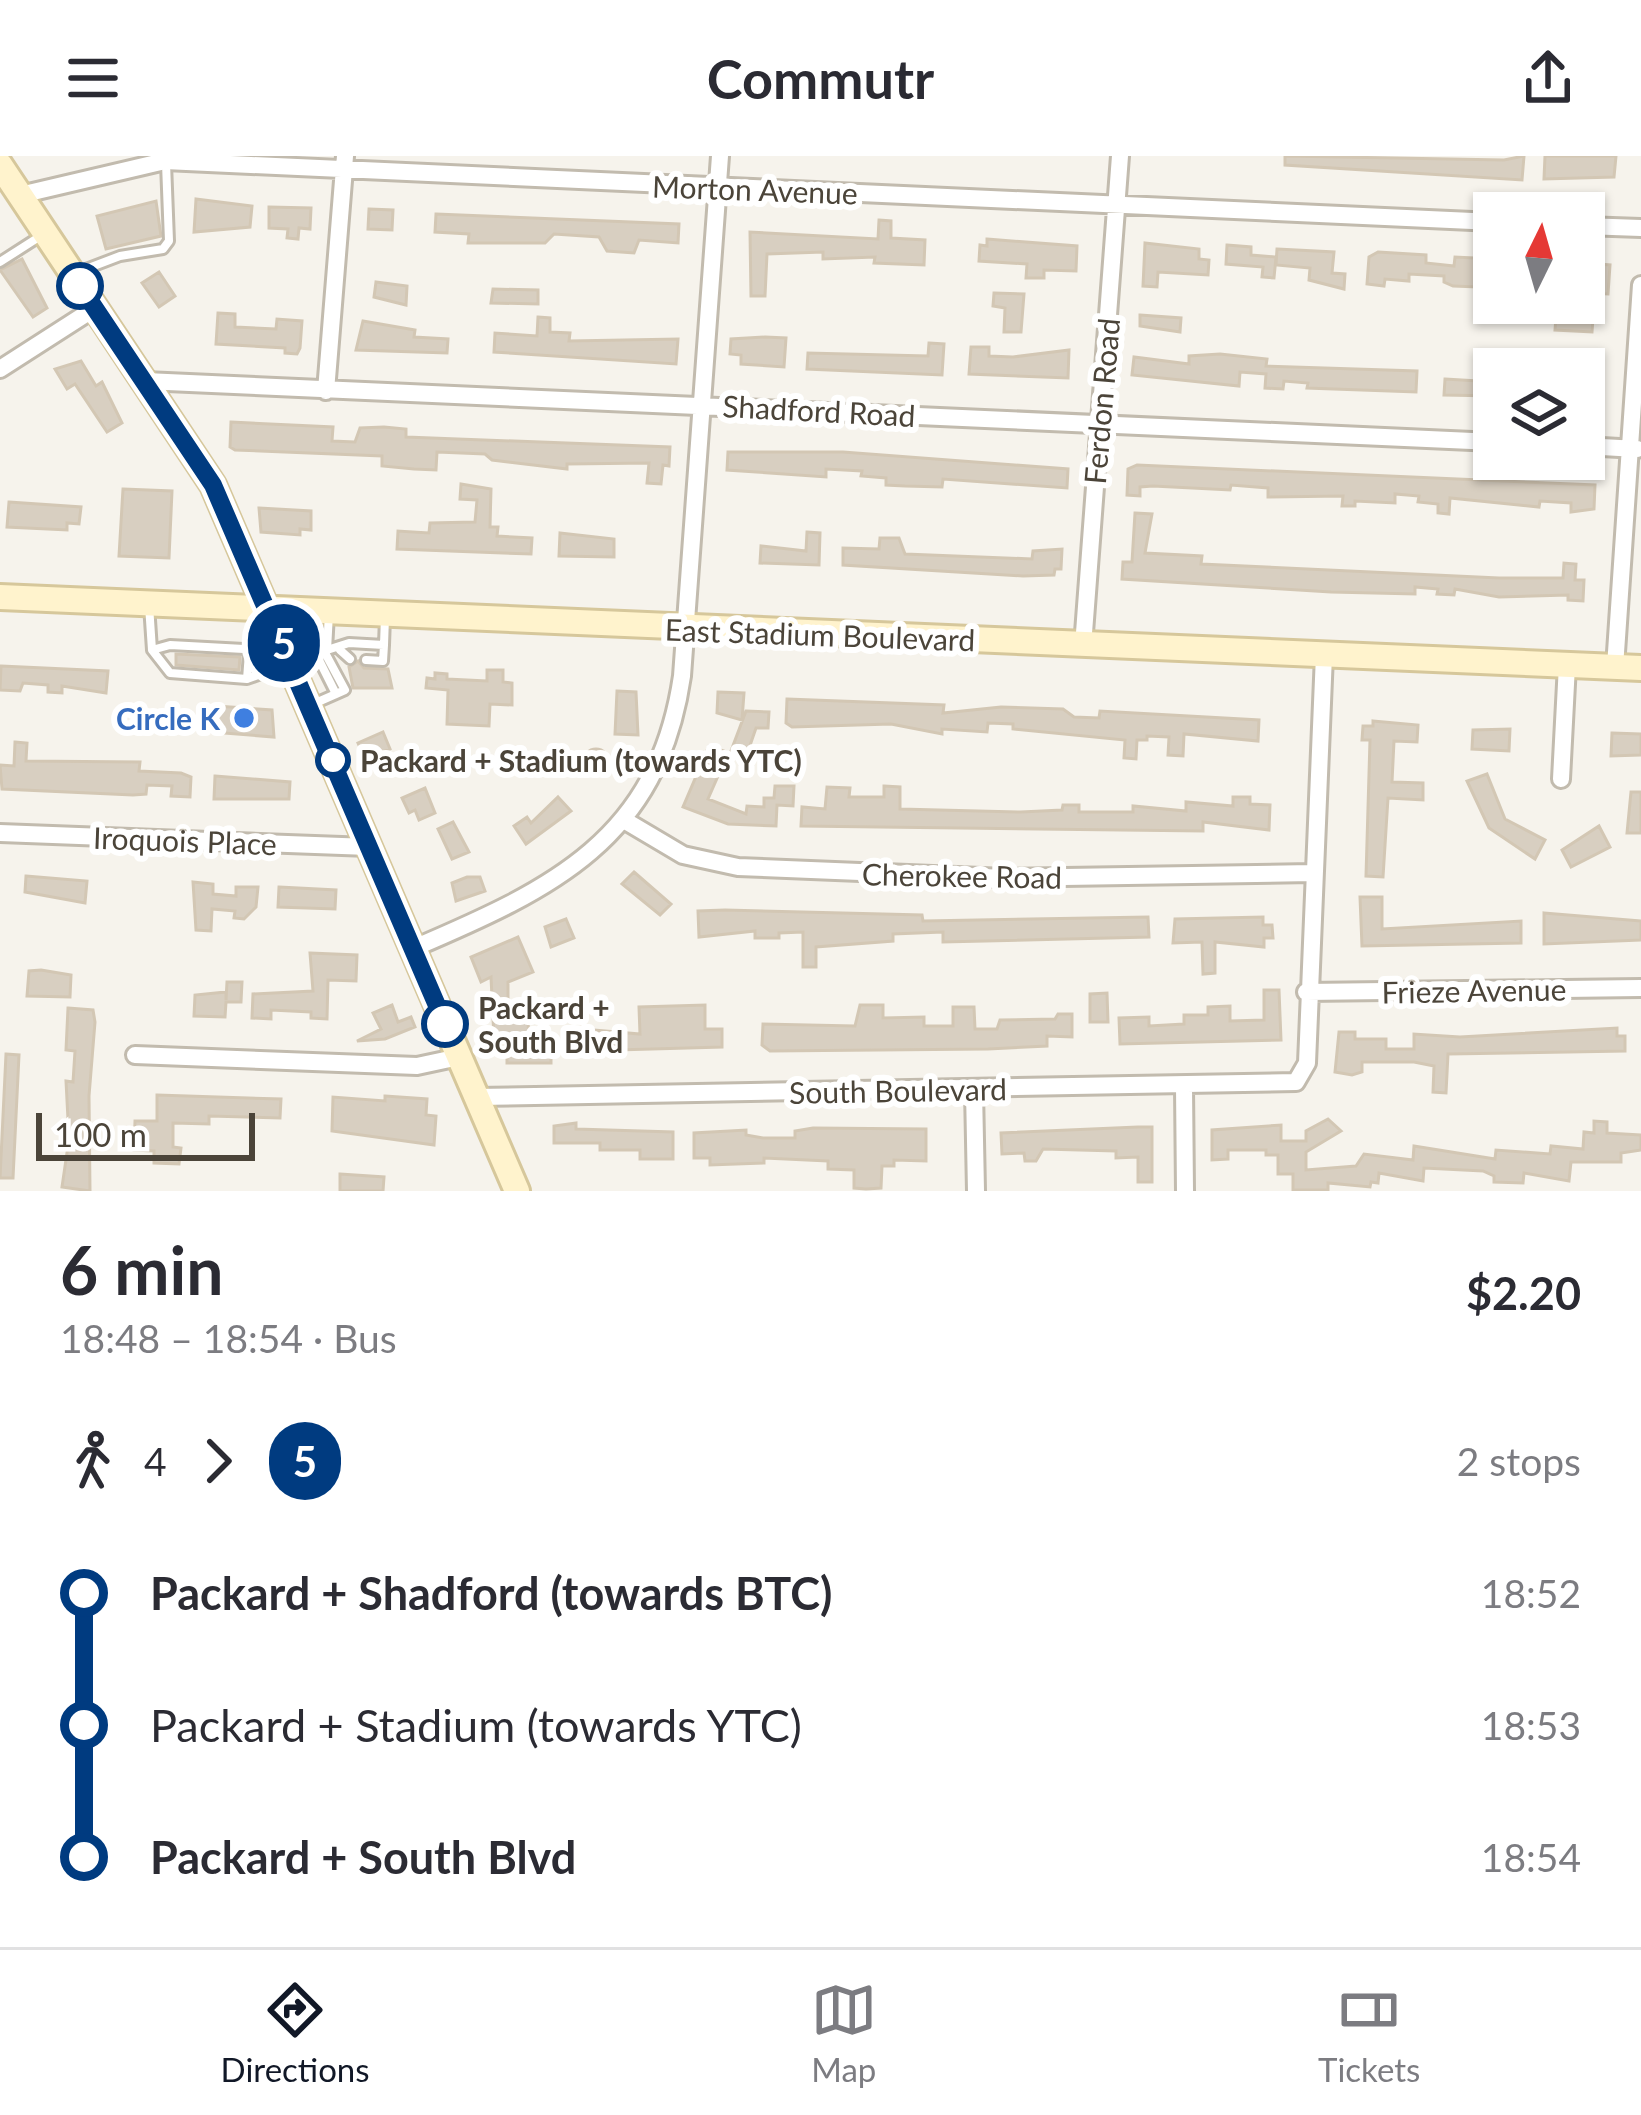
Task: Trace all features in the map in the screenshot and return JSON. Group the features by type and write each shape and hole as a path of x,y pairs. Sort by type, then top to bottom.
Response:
{"main road":[{"path":"7,180 213,485 270,609 305,660 310,706 517,1191"},
{"name":"East Stadium Boulevard","path":"0,597 1628,667"}],"street":[{"path":"413,948 546,889 580,866 624,820 663,752 677,709 685,628 719,156"},
{"name":"Ferdon Road","path":"1083,646 1120,156"},
{"name":"Morton Avenue","path":"7,180 166,161 344,163 717,187 1473,220"},
{"path":"326,391 344,163"},
{"path":"1605,227 1641,228"},
{"path":"1628,667 1641,286"},
{"path":"0,369 95,308"},
{"name":"Shadford Road","path":"145,381 1473,441"},
{"path":"1605,447 1636,449"},
{"path":"1306,992 1324,655"},
{"path":"1562,779 1567,665"},
{"name":"Cherokee Road","path":"624,820 683,855 738,867 1006,878 1312,873"},
{"name":"Iroquois Place","path":"0,832 369,847"},
{"name":"Frieze Avenue","path":"1306,992 1641,988"},
{"name":"South Boulevard","path":"476,1097 1297,1082 1307,1063 1306,992"},
{"path":"135,1055 417,1066 459,1057"},
{"path":"1184,1087 1186,1191"},
{"path":"974,1090 976,1191"}],"lane":[{"path":"73,275 89,264 163,249 170,241 166,161"},
{"path":"0,262 45,232"},
{"path":"148,604 152,650 170,673 247,679 327,650 340,650 349,643 384,645"},
{"path":"310,706 345,690 327,650 329,612"},
{"path":"366,660 383,661 386,614"},
{"path":"152,650 170,645 244,649 247,679"},
{"path":"340,650 350,659"},
{"path":"305,660 336,694"}],"building":[{"path":"1285,156 1504,160 1524,156 1522,180 1285,165"},
{"path":"1545,156 1616,156 1614,177 1544,179"},
{"path":"196,199 252,206 250,227 194,232"},
{"path":"156,201 161,236 106,249 97,216"},
{"path":"269,207 311,208 310,229 299,228 298,239 287,238 288,229 269,228"},
{"path":"369,209 393,210 392,230 368,229"},
{"path":"436,214 679,224 678,243 639,240 634,253 607,251 599,237 554,234 545,243 468,243 469,234 435,232"},
{"path":"879,220 891,221 891,238 925,240 924,265 874,263 875,257 823,259 823,252 767,254 765,296 751,296 750,232 878,239"},
{"path":"987,239 1077,246 1076,271 1044,270 1044,278 1026,278 1027,264 979,261 980,245 987,246"},
{"path":"1145,243 1199,249 1199,259 1209,260 1208,275 1158,272 1157,287 1143,286"},
{"path":"1227,245 1251,247 1251,255 1276,257 1274,278 1262,277 1263,267 1226,264"},
{"path":"1277,249 1334,252 1332,273 1345,274 1344,289 1309,280 1310,268 1276,265"},
{"path":"1378,252 1426,255 1426,263 1454,266 1455,257 1473,258 1473,287 1453,286 1444,282 1444,276 1409,274 1409,281 1385,279 1384,286 1367,284 1369,257"},
{"path":"22,259 47,308 33,317 0,270"},
{"path":"1605,265 1610,265 1605,294"},
{"path":"159,272 175,296 159,307 142,283"},
{"path":"376,282 407,286 406,305 374,297"},
{"path":"493,289 538,290 538,304 491,303"},
{"path":"994,293 1024,294 1021,332 1004,332 1005,308 993,306"},
{"path":"218,313 235,314 235,327 276,329 277,319 302,321 300,348 297,354 285,353 285,348 216,344"},
{"path":"1140,315 1181,318 1180,332 1140,326"},
{"path":"538,317 550,318 550,332 570,333 569,341 678,339 676,364 494,352 495,333 537,336"},
{"path":"363,321 415,330 414,337 448,339 447,353 356,350"},
{"path":"1555,324 1593,324 1592,332 1555,330"},
{"path":"786,338 784,367 741,364 741,355 730,354 731,339"},
{"path":"929,343 944,344 942,375 807,369 808,353 928,356"},
{"path":"971,347 989,347 989,356 1013,357 1069,350 1068,378 969,374"},
{"path":"1189,356 1267,359 1266,366 1417,371 1416,392 1307,388 1308,383 1284,381 1283,389 1265,388 1266,374 1240,372 1239,386 1132,375 1134,357 1189,364"},
{"path":"81,361 96,386 102,382 122,423 107,432 75,384 67,389 55,369"},
{"path":"1445,379 1473,381 1473,396 1444,395"},
{"path":"231,422 333,427 332,441 355,442 360,428 384,427 406,429 406,437 670,447 669,466 663,465 661,484 647,483 649,463 567,464 567,469 492,460 485,454 437,452 436,470 382,466 382,456 235,450 230,447"},
{"path":"728,452 843,452 1068,469 1067,488 943,479 942,487 886,485 886,478 861,476 862,471 826,469 826,477 727,470"},
{"path":"1137,465 1595,485 1594,509 1571,512 1571,503 1540,501 1539,507 1450,498 1449,514 1438,513 1438,504 1418,502 1419,496 1395,494 1395,503 1355,501 1355,506 1342,506 1343,496 1268,497 1268,488 1231,485 1230,490 1140,487 1140,496 1127,495 1128,469"},
{"path":"461,484 491,489 490,527 498,527 497,536 532,538 531,554 397,549 398,531 429,533 430,523 475,522 477,500 460,499"},
{"path":"123,489 172,491 169,558 119,556"},
{"path":"9,502 81,507 79,524 67,523 67,530 7,527"},
{"path":"259,508 311,511 311,530 300,529 300,535 261,532"},
{"path":"1135,513 1152,514 1145,553 1202,556 1201,564 1563,578 1564,563 1576,564 1575,580 1584,580 1583,601 1568,600 1568,595 1499,597 1455,589 1454,595 1437,594 1438,589 1415,587 1415,594 1331,592 1122,579 1123,562 1132,562"},
{"path":"807,532 820,533 819,565 760,563 761,546 806,551"},
{"path":"560,533 614,539 614,557 559,556"},
{"path":"880,538 899,538 905,554 1032,559 1033,551 1062,549 1061,569 1055,569 1054,575 1023,576 843,565 843,548 879,549"},
{"path":"176,654 240,657 239,670 176,665"},
{"path":"358,661 364,668 388,669 392,688 353,688 349,667"},
{"path":"1,666 108,671 106,693 62,686 62,693 48,692 48,685 23,683 20,691 0,690"},
{"path":"487,670 503,670 503,682 512,683 512,705 490,704 489,726 447,724 448,690 426,688 427,678 435,679 435,673 447,674 447,679 487,681"},
{"path":"617,691 636,692 638,735 615,734"},
{"path":"718,692 744,693 742,720 717,713"},
{"path":"787,699 944,705 943,713 1001,707 1063,709 1074,717 1099,718 1100,711 1259,720 1258,741 1184,734 1183,756 1168,755 1169,737 1147,736 1147,740 1137,740 1136,759 1124,758 1125,740 1013,729 1013,724 988,723 987,732 942,729 942,734 891,724 792,727 786,723"},
{"path":"216,706 272,710 274,737 210,732"},
{"path":"746,711 769,712 768,728 756,728 746,757 731,751"},
{"path":"1373,721 1418,725 1417,742 1394,741 1392,782 1423,783 1423,800 1388,798 1383,877 1366,876 1370,740 1362,740 1363,726 1373,726"},
{"path":"1510,729 1509,751 1472,749 1473,730"},
{"path":"383,732 390,749 365,759 358,743"},
{"path":"1612,733 1641,734 1641,755 1611,756"},
{"path":"15,742 27,743 26,761 140,762 139,771 181,773 191,777 190,797 171,796 172,786 147,785 146,794 133,795 2,789 0,765 14,766"},
{"path":"709,746 735,755 729,770 722,767 708,799 746,814 747,806 764,807 764,798 774,798 775,786 794,786 793,806 777,805 776,826 728,824 683,807"},
{"path":"596,749 609,762 596,775 583,762"},
{"path":"1487,774 1505,819 1545,840 1535,859 1489,828 1467,781"},
{"path":"215,776 290,782 289,799 214,799"},
{"path":"884,786 900,787 900,809 1021,812 1079,805 1079,812 1133,812 1133,806 1186,811 1186,802 1233,806 1233,797 1250,797 1250,804 1270,805 1269,830 1203,822 1203,831 801,826 802,807 825,809 827,787 850,788 849,797 884,797"},
{"path":"425,788 435,813 419,820 415,810 409,813 402,798"},
{"path":"1631,792 1641,792 1641,833 1627,833"},
{"path":"558,797 571,811 526,844 514,826 527,817 531,823"},
{"path":"453,822 469,852 452,859 438,829"},
{"path":"1599,826 1610,847 1571,867 1562,850"},
{"path":"634,872 671,904 660,915 622,884"},
{"path":"26,876 87,881 85,903 25,892"},
{"path":"480,877 485,891 456,901 452,883"},
{"path":"193,882 213,884 213,894 236,896 236,887 258,887 256,907 244,919 234,918 235,911 212,909 211,931 196,930"},
{"path":"279,887 336,890 335,909 278,907"},
{"path":"1360,897 1382,897 1382,929 1521,921 1521,943 1362,946"},
{"path":"698,911 922,915 923,921 1148,917 1149,937 943,942 943,932 893,934 893,941 816,947 816,967 803,967 803,932 779,933 779,938 755,938 755,931 699,937"},
{"path":"1544,913 1641,921 1641,940 1544,944"},
{"path":"1263,917 1263,925 1272,925 1273,938 1264,938 1264,947 1215,942 1215,973 1203,974 1202,942 1173,943 1175,919"},
{"path":"566,919 574,938 551,947 545,927"},
{"path":"518,937 533,972 508,982 508,1020 528,1020 529,1046 551,1046 551,1063 507,1063 507,1038 494,1039 491,977 481,982 471,957"},
{"path":"310,953 357,955 356,981 328,980 327,1019 311,1018 311,1012 271,1010 271,1019 252,1018 253,994 313,991"},
{"path":"29,971 71,975 70,997 27,996"},
{"path":"227,982 242,982 241,1002 226,1002 225,1017 194,1016 195,995 226,992 226,1000"},
{"path":"1264,990 1279,990 1281,1040 1120,1044 1119,1018 1149,1017 1149,1026 1184,1024 1184,1015 1208,1015 1208,1007 1230,1006 1230,1021 1264,1020"},
{"path":"1107,993 1108,1022 1090,1022 1090,994"},
{"path":"392,1005 398,1022 411,1017 415,1027 385,1039 357,1041 381,1029 373,1013"},
{"path":"705,1005 705,1029 722,1029 722,1047 582,1051 581,1029 640,1034 639,1007"},
{"path":"860,1005 883,1005 883,1018 924,1017 924,1026 953,1026 953,1007 974,1007 975,1029 997,1029 1000,1020 1072,1014 1072,1037 1047,1036 1047,1046 988,1049 770,1051 762,1045 763,1024 855,1026"},
{"path":"68,1008 93,1010 95,1022 89,1096 90,1191 62,1187 69,1139 66,1081 73,1082 75,1051 66,1050"},
{"path":"1617,1028 1617,1036 1625,1036 1625,1051 1448,1054 1446,1093 1433,1092 1434,1066 1414,1062 1362,1062 1362,1072 1335,1072 1339,1032 1355,1032 1355,1039 1386,1039 1386,1049 1414,1049 1414,1034 1460,1037"},
{"path":"6,1054 19,1055 13,1178 0,1178"},
{"path":"157,1095 281,1099 280,1118 209,1116 209,1124 173,1123 173,1147 181,1148 179,1164 154,1163 154,1151 134,1150 135,1121 157,1121"},
{"path":"385,1096 427,1099 426,1115 436,1116 434,1145 332,1131 333,1097 385,1101"},
{"path":"1328,1119 1341,1131 1306,1152 1306,1170 1356,1166 1364,1154 1413,1160 1414,1146 1495,1159 1496,1150 1550,1154 1551,1146 1583,1149 1584,1132 1594,1133 1594,1121 1607,1122 1607,1133 1641,1135 1641,1150 1621,1153 1621,1162 1571,1162 1569,1181 1524,1173 1523,1183 1494,1182 1494,1176 1483,1171 1424,1168 1423,1181 1379,1173 1378,1183 1371,1182 1370,1187 1328,1183 1328,1190 1293,1190 1293,1174 1278,1174 1278,1155 1266,1155 1266,1150 1228,1150 1228,1159 1212,1160 1212,1130 1281,1125 1281,1141 1306,1141 1306,1131"},
{"path":"576,1123 576,1129 673,1132 673,1159 640,1159 640,1150 600,1150 600,1143 554,1143 554,1126"},
{"path":"1152,1127 1152,1182 1138,1182 1138,1157 1116,1158 1116,1151 1043,1149 1036,1161 1025,1161 1024,1153 1002,1154 1001,1133"},
{"path":"926,1129 926,1161 894,1160 894,1166 882,1166 881,1188 866,1189 854,1188 854,1170 828,1169 828,1161 764,1158 764,1163 710,1165 710,1158 694,1158 694,1133 746,1130 746,1135 763,1138 795,1138 795,1131"},
{"path":"340,1174 384,1177 383,1191 340,1191"}],"bus line":[{"name":"5","path":"80,286 213,485 445,1024"}],"place":[{"name":"Circle K","path":"244,718"},
{"name":"Packard + Stadium (towards YTC)","path":"333,760"},
{"name":"Packard + South Blvd","path":"445,1024"}]}
